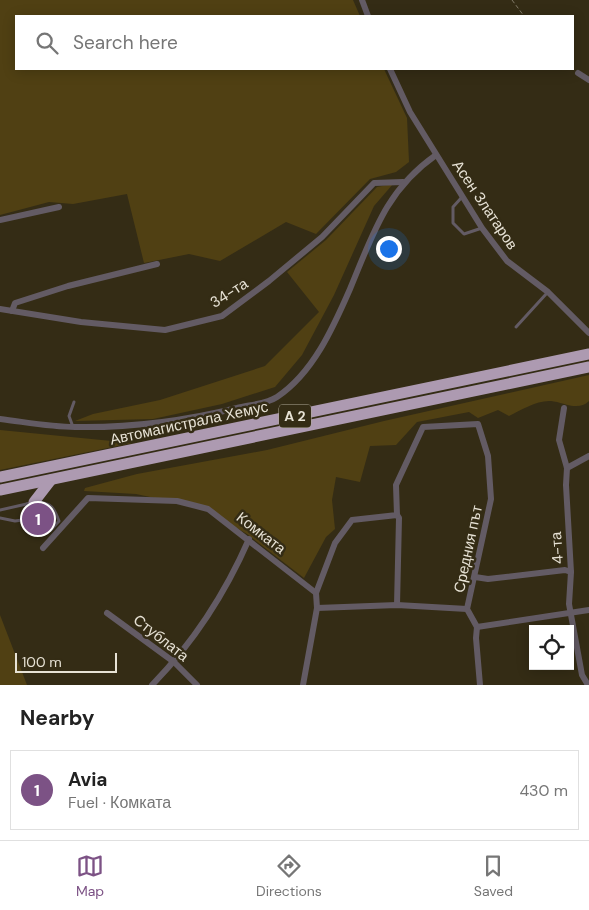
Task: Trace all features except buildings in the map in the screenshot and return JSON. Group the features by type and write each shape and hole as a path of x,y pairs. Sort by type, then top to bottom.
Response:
{"highway":[{"name":"Автомагистрала Хемус","path":"0,478 589,354"},
{"name":"Автомагистрала Хемус","path":"0,490 589,367"},
{"path":"30,503 51,480"}],"street":[{"path":"362,0 368,15"},
{"name":"Асен Златаров","path":"390,70 410,112 436,155 464,195 482,228 507,260 548,292 589,333"},
{"path":"578,73 589,80"},
{"path":"0,419 73,427 123,427 177,421 276,398 311,366 346,299 380,216 403,182 417,168 436,155"},
{"name":"34-та","path":"0,309 80,322 165,330 222,316 269,281 322,237 374,183 403,182"},
{"path":"0,220 59,207"},
{"path":"12,311 15,303 24,300 68,286 157,264"},
{"name":"4-та","path":"564,408 559,440 567,468 566,485 571,572 569,604 582,675 588,685"},
{"name":"Средния път","path":"397,515 396,485 423,427 478,424 488,456 491,499 467,608 477,627 476,645 480,685"},
{"path":"567,468 589,456"},
{"name":"Комката","path":"43,548 61,523 88,498 177,501 208,509 316,593"},
{"path":"302,685 316,608 316,593 335,543 352,520 397,515 398,604"},
{"path":"152,685 174,662 210,614 236,570 249,539"},
{"path":"475,577 488,579 565,570 571,572"},
{"path":"316,608 398,604 467,608"},
{"path":"477,627 589,610"},
{"name":"Стублата","path":"107,613 174,662 197,685"}],"lane":[{"path":"464,195 453,207 453,223 464,234 482,228"},
{"path":"516,327 548,292"},
{"path":"73,427 69,416 74,402"},
{"path":"0,510 30,503 49,504 53,507 61,523 52,530 38,533 32,530 30,503"},
{"path":"0,518 15,521 30,519"}],"path":[{"path":"512,0 523,15"}],"shaded area":[{"path":"0,0 353,0 360,15 15,15 15,70 384,70 407,118 409,162 396,172 370,179 316,234 286,222 220,261 189,254 144,263 127,194 73,204 49,202 0,215"},
{"path":"393,184 374,206 334,295 302,355 275,387 222,404 153,419 75,421 93,414 160,400 265,366 319,312 287,272 326,240 377,187"},
{"path":"589,375 589,401 580,406 546,401 529,406 509,416 498,410 478,418 469,412 417,422 396,445 370,446 360,482 336,477 332,500 335,529 326,537 304,578 247,534 202,508 136,494 84,491 85,488 137,474 267,450 384,421"},
{"path":"0,430 132,443 0,470"},
{"path":"0,615 27,685 0,685"}],"place":[{"name":"Avia","path":"38,519"}]}
